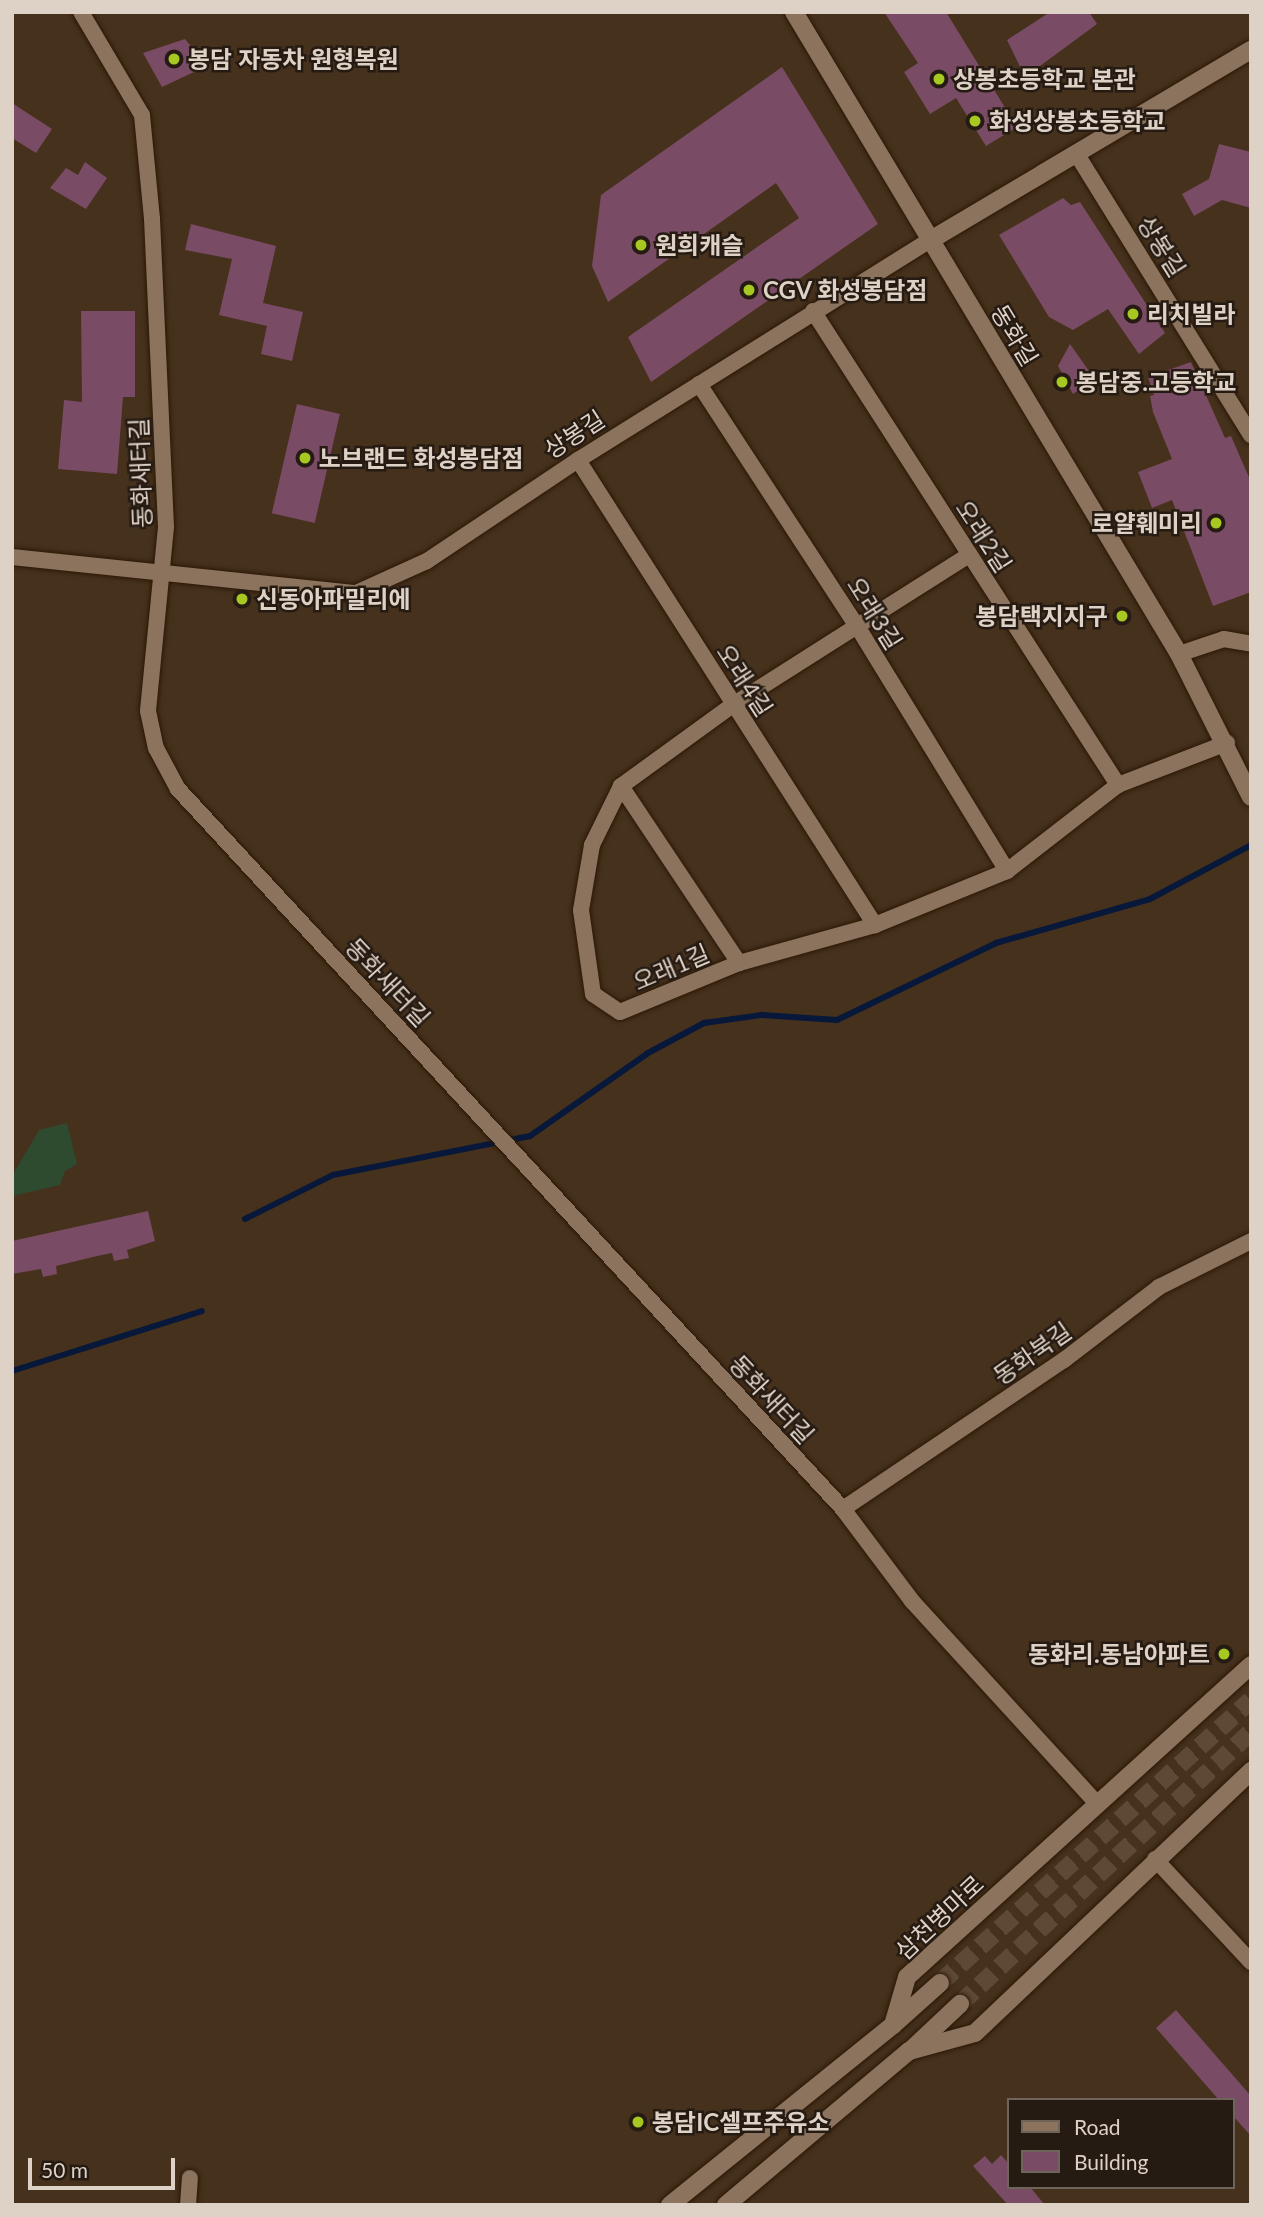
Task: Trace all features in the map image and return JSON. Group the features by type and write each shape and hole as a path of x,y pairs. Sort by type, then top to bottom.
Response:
{"main road":[{"name":"동화길","path":"794,12 1179,654 1227,743 1251,797"},
{"name":"상봉길","path":"929,240 1251,50"},
{"name":"삼천병마로","path":"893,2025 907,1977 1251,1665"},
{"path":"909,2052 975,2033 1155,1859 1251,1771"},
{"path":"670,2205 893,2025 940,1983"},
{"path":"726,2205 909,2052 960,2004"}],"street":[{"name":"동화새터길","path":"81,12 142,115 152,219 166,527 164,569 148,710 156,748 178,789 843,1508 912,1601 1098,1805"},
{"name":"상봉길","path":"1076,153 1251,435"},
{"name":"상봉길","path":"12,557 164,569 356,593 427,561 578,460 929,240"},
{"name":"오래2길","path":"813,311 1118,785"},
{"name":"오래3길","path":"699,384 857,626 1007,871"},
{"name":"오래4길","path":"578,460 875,925"},
{"name":"오래1길","path":"969,555 734,704 621,786 592,845 581,911 593,994 620,1012 739,963 875,925 1007,871 1118,785 1227,743"},
{"path":"1179,654 1224,639 1251,645"},
{"path":"621,786 739,963"},
{"name":"동화북길","path":"843,1508 1064,1360 1159,1287 1251,1241"},
{"path":"1155,1859 1251,1962"},
{"path":"188,2205 190,2178"}],"green space":[{"path":"67,1123 77,1164 65,1171 60,1185 12,1196 12,1176 39,1130"}],"building":[{"name":"상봉초등학교 본관","path":"884,12 946,12 1017,127 986,146 956,98 930,114 904,72 918,63"},
{"path":"1050,12 1089,12 1097,24 1025,77 1007,40"},
{"name":"봉담 자동차 원형복원","path":"185,39 207,66 162,87 143,53"},
{"name":"원희캐슬","path":"782,67 878,224 651,382 628,337 799,218 776,183 608,302 592,266 601,195"},
{"path":"12,103 52,129 36,153 12,138"},
{"path":"1219,144 1251,152 1251,208 1222,200 1194,216 1182,194 1209,179"},
{"path":"85,162 107,178 86,209 50,188 66,168 78,175"},
{"path":"1063,198 1071,205 1080,202 1165,333 1139,354 1108,309 1073,330 1049,317 999,235"},
{"path":"191,224 276,246 263,303 303,312 292,361 261,354 267,326 219,315 232,259 185,250"},
{"path":"81,311 135,311 135,397 123,397 117,474 58,469 64,400 82,402"},
{"path":"1070,344 1089,371 1087,385 1073,394 1058,366"},
{"path":"1191,362 1225,438 1231,436 1251,482 1251,592 1213,606 1172,500 1152,508 1138,472 1172,459 1153,412 1150,396 1154,395 1148,377"},
{"path":"297,404 340,414 315,523 272,513"},
{"path":"148,1211 155,1241 127,1250 129,1258 114,1261 112,1253 56,1266 57,1274 43,1277 41,1269 12,1274 12,1241"},
{"path":"1176,2010 1251,2096 1251,2136 1235,2118 1235,2098 1217,2098 1156,2028"},
{"path":"1001,2155 1007,2162 1007,2189 1032,2189 1045,2205 1008,2205 973,2166 985,2156 992,2164"}],"waterway":[{"path":"245,1219 333,1175 530,1136 648,1053 704,1023 762,1015 837,1020 996,943 1150,899 1251,845"},
{"path":"12,1371 202,1311"}],"tunnel":[{"path":"940,1983 1251,1700"},
{"path":"960,2004 1251,1732"}],"place":[{"name":"봉담 자동차 원형복원","path":"174,59"},
{"name":"상봉초등학교 본관","path":"939,79"},
{"name":"화성상봉초등학교","path":"975,121"},
{"name":"원희캐슬","path":"641,245"},
{"name":"CGV 화성봉담점","path":"749,290"},
{"name":"리치빌라","path":"1133,314"},
{"name":"봉담중.고등학교","path":"1062,382"},
{"name":"노브랜드 화성봉담점","path":"305,458"},
{"name":"로얄훼미리","path":"1216,523"},
{"name":"신동아파밀리에","path":"242,599"},
{"name":"봉담택지지구","path":"1122,616"},
{"name":"동화리.동남아파트","path":"1224,1654"},
{"name":"봉담IC셀프주유소","path":"638,2122"}]}
